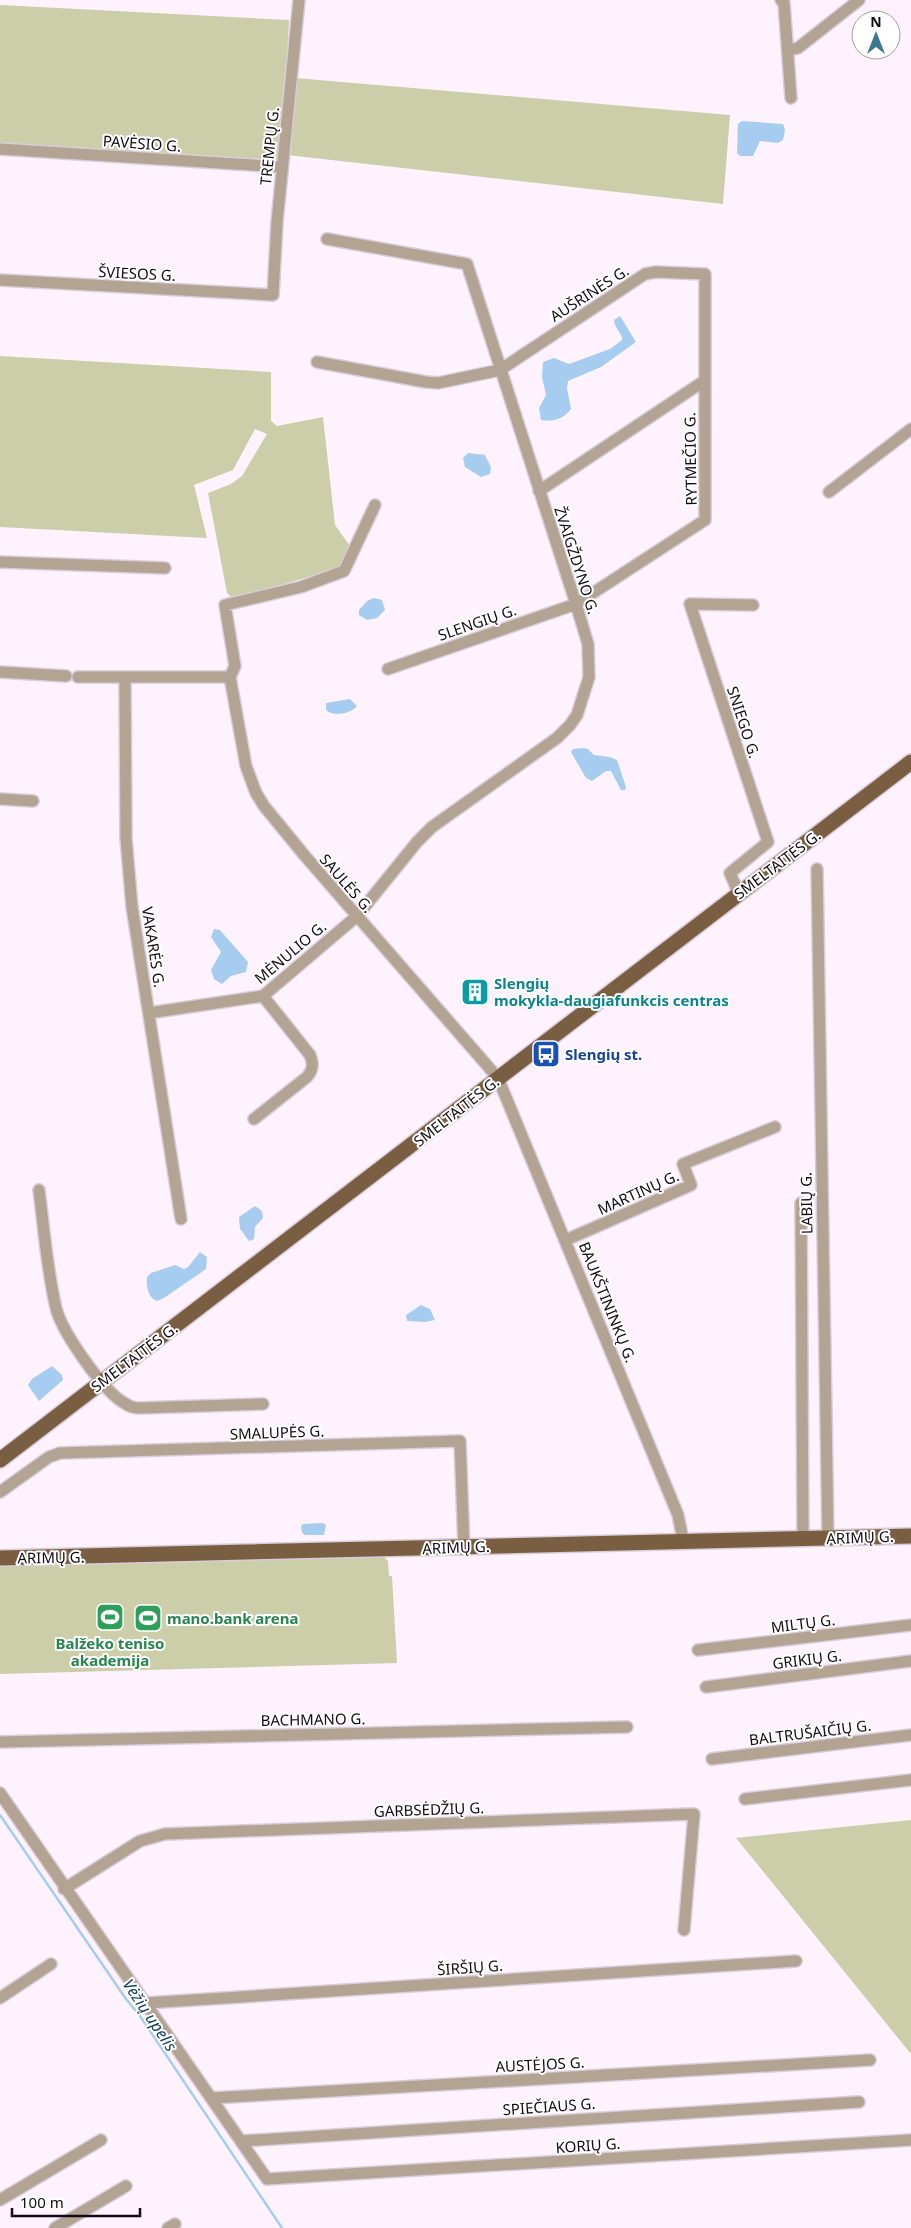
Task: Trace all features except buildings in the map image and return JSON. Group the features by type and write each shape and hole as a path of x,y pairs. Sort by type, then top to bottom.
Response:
{"main road":[{"name":"SMELTAITĖS G.","path":"0,1460 911,762"},
{"name":"ARIMŲ G.","path":"0,1558 683,1540 911,1536"}],"street":[{"name":"TREMPŲ G.","path":"273,295 282,166 299,0"},
{"path":"781,0 784,3 789,50 791,98"},
{"path":"789,50 798,48 859,0"},
{"name":"PAVĖSIO G.","path":"0,149 282,166"},
{"name":"ŽVAIGŽDYNO G.","path":"328,239 467,264 588,644 589,677 576,715 570,725 557,738 432,827 357,916"},
{"name":"AUŠRINĖS G.","path":"500,370 645,274 656,272 705,274"},
{"name":"RYTMEČIO G.","path":"576,604 705,520 705,274"},
{"name":"ŠVIESOS G.","path":"0,280 273,295"},
{"path":"317,362 432,382 500,370"},
{"path":"540,491 704,381"},
{"path":"829,492 911,429"},
{"name":"SAULĖS G.","path":"375,505 344,571 301,587 225,605 234,666 230,677 243,752 256,793 296,846 498,1078"},
{"path":"0,562 165,568"},
{"name":"SLENGIŲ G.","path":"388,669 576,604"},
{"name":"SNIEGO G.","path":"738,894 730,873 768,842 690,604 753,605"},
{"path":"0,672 66,676"},
{"path":"78,677 230,677"},
{"name":"VAKARĖS G.","path":"125,677 126,838 132,908 181,1219"},
{"path":"0,799 33,801"},
{"name":"LABIŲ G.","path":"817,869 828,1538"},
{"name":"MĖNULIO G.","path":"149,1013 262,996 357,916"},
{"path":"254,1119 307,1076 312,1071 313,1066 310,1055 262,996"},
{"name":"BAUKŠTININKŲ G.","path":"498,1078 678,1515 683,1540"},
{"name":"MARTINŲ G.","path":"566,1240 691,1185 683,1164 775,1127"},
{"name":"SMALUPĖS G.","path":"39,1190 57,1310 66,1332 101,1382 120,1401 137,1408 263,1404"},
{"path":"801,1203 803,1538"},
{"name":"SMALUPĖS G.","path":"0,1492 49,1457 60,1454 460,1441 464,1547"},
{"name":"MILTŲ G.","path":"698,1650 911,1625"},
{"name":"GRIKIŲ G.","path":"706,1687 911,1661"},
{"name":"BACHMANO G.","path":"0,1742 626,1727"},
{"name":"BALTRUŠAIČIŲ G.","path":"712,1759 911,1735"},
{"path":"745,1799 911,1780"},
{"path":"0,1793 64,1889 146,2003 241,2141"},
{"name":"GARBSĖDŽIŲ G.","path":"64,1889 140,1841 165,1834 694,1814 684,1930"},
{"name":"ŠIRŠIŲ G.","path":"146,2003 796,1960"},
{"path":"0,1998 51,1964"},
{"name":"AUSTĖJOS G.","path":"212,2098 870,2060"},
{"name":"SPIEČIAUS G.","path":"241,2141 859,2102"},
{"path":"0,2200 101,2140"},
{"name":"KORIŲ G.","path":"241,2141 267,2180 911,2140"},
{"path":"55,2228 126,2186"}],"green space":[{"path":"0,5 289,20 278,160 0,143"},
{"path":"295,78 730,115 723,204 287,155"},
{"path":"0,356 271,372 271,421 277,426 323,417 335,525 352,549 339,568 236,598 231,597 227,593 208,493 231,484 242,476 267,434 255,429 233,470 194,485 207,538 0,527"},
{"path":"382,1555 388,1561 389,1576 392,1576 397,1663 0,1674 0,1563"},
{"path":"911,1820 911,2054 736,1838"}],"water":[{"path":"742,121 783,124 785,130 783,140 778,143 760,141 753,156 740,156 737,153 738,124"},
{"path":"620,316 636,342 601,367 568,381 567,388 571,409 558,419 550,421 541,420 539,408 546,395 542,377 543,362 554,358 569,364 610,349 622,340 614,320"},
{"path":"468,453 485,455 491,467 490,474 481,477 465,467 463,458"},
{"path":"374,598 382,600 385,610 377,618 367,620 359,615 359,610 367,601"},
{"path":"350,699 357,706 351,711 337,714 326,710 326,703"},
{"path":"573,749 588,749 594,755 617,760 626,787 625,790 621,790 611,771 606,771 592,781 586,778 571,752"},
{"path":"214,929 220,930 248,962 246,972 231,976 222,984 214,979 211,970 221,952 211,937"},
{"path":"255,1206 262,1211 263,1218 255,1227 254,1239 249,1241 240,1229 239,1217"},
{"path":"200,1252 207,1257 206,1269 164,1298 157,1301 152,1297 147,1288 147,1277 151,1273 175,1265 184,1269 188,1267"},
{"path":"421,1305 430,1309 435,1320 425,1322 407,1321 406,1315"},
{"path":"52,1366 62,1375 63,1380 39,1401 28,1385 32,1379"},
{"path":"323,1523 326,1525 324,1535 305,1535 302,1533 301,1526 303,1524"}],"waterway":[{"name":"Vėžių upelis","path":"0,1815 126,1999 140,2016 282,2228"}],"place":[{"name":"Slengių mokykla-daugiafunkcis centras","path":"475,992"},
{"name":"Slengių st.","path":"546,1054"},
{"name":"Balžeko teniso akademija","path":"110,1617"},
{"name":"mano.bank arena","path":"148,1618"}]}
